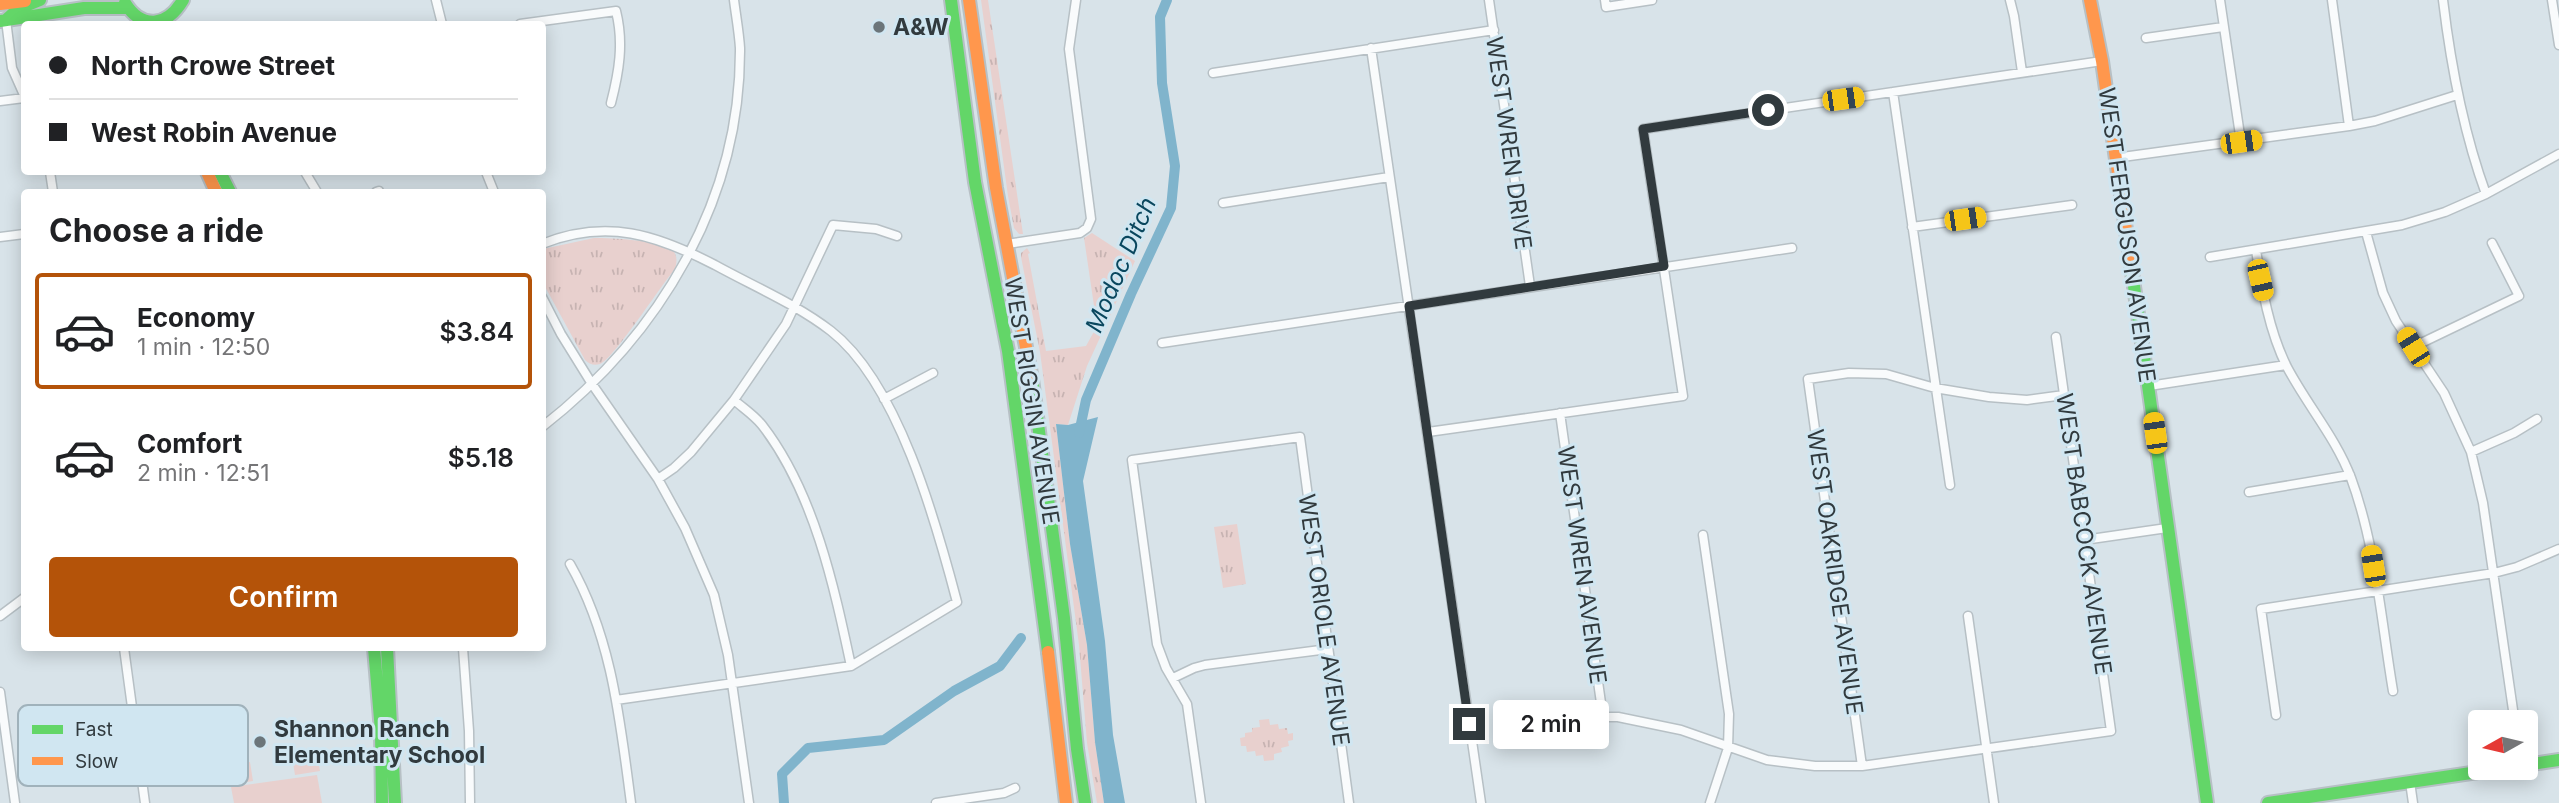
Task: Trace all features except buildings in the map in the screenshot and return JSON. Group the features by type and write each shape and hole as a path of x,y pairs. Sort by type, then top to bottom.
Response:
{"street":[{"path":"1,3 29,0"},
{"path":"3,20 12,11 40,0"},
{"path":"436,0 441,21"},
{"path":"546,424 592,384 624,350 662,301 700,234 723,171 734,115 740,47 734,0"},
{"name":"WEST RIGGIN AVENUE","path":"951,0 975,182 1010,361 1066,803"},
{"name":"WEST RIGGIN AVENUE","path":"969,0 996,188 1030,368 1065,628 1073,718 1085,803"},
{"path":"1007,244 1080,233 1087,228 1091,219 1069,49 1076,0"},
{"name":"WEST WREN DRIVE","path":"1489,0 1530,286"},
{"path":"1606,4 1651,0"},
{"path":"2010,0 2022,72"},
{"name":"WEST FERGUSON AVENUE","path":"2090,0 2102,61 2207,803"},
{"path":"2220,0 2241,142"},
{"path":"2332,0 2348,126"},
{"path":"2443,0 2457,95 2486,194"},
{"path":"2552,0 2559,45"},
{"path":"156,21 166,20 183,2"},
{"path":"175,21 183,2"},
{"path":"3,20 125,4 140,21"},
{"path":"542,21 616,11 621,31 619,73 611,103"},
{"path":"3,20 12,68 21,90"},
{"path":"2146,38 2223,27"},
{"path":"1213,72 1494,30"},
{"path":"1371,48 1481,803"},
{"path":"1428,432 1683,396 1643,129 2102,61"},
{"path":"1893,92 1950,485"},
{"path":"2115,158 2348,126 2375,121 2457,95"},
{"path":"0,101 21,98"},
{"path":"2210,257 2402,225 2486,194 2559,154"},
{"path":"1223,203 1389,177"},
{"path":"1912,227 2072,205"},
{"path":"658,479 691,452 734,400 786,324 833,225 876,229 897,236"},
{"path":"546,243 572,234 613,230 654,237 794,307 832,332 853,353 884,399 927,496 939,530 957,602 851,666 616,700"},
{"path":"2366,232 2383,293 2413,347 2444,393 2471,452 2483,503 2514,710"},
{"path":"0,237 21,234"},
{"path":"2413,347 2519,296 2492,243"},
{"path":"1162,343 1792,248"},
{"path":"2256,250 2268,312 2286,365 2350,475 2369,541 2393,691"},
{"path":"546,305 592,384 658,479 685,528 714,595 728,655 749,803"},
{"name":"WEST BABCOCK AVENUE","path":"1986,749 2111,732 2056,337"},
{"path":"2149,386 2286,365"},
{"path":"884,399 933,373"},
{"name":"WEST OAKRIDGE AVENUE","path":"1862,766 1808,379 1849,373 1886,374 1935,388"},
{"path":"1935,388 2028,400 2064,395"},
{"path":"734,400 760,423 780,453 806,506 831,580 851,666"},
{"name":"WEST WREN AVENUE","path":"1560,413 1603,717 1618,717 1681,730 1728,748"},
{"path":"2471,452 2502,439 2537,419"},
{"name":"WEST ORIOLE AVENUE","path":"1173,678 1166,668 1157,643 1132,460 1300,437 1349,803"},
{"path":"2249,492 2350,475"},
{"path":"2084,540 2168,528"},
{"path":"1703,535 1729,714 1728,748 1710,803"},
{"path":"2276,715 2261,609 2494,573 2517,567 2559,549"},
{"path":"570,564 587,595 601,635 616,700 631,803"},
{"path":"0,616 21,600"},
{"path":"1968,616 1994,803"},
{"path":"1201,803 1190,716 1187,704 1173,678 1205,665 1328,649"},
{"path":"124,651 132,705"},
{"path":"374,651 381,731 382,803"},
{"path":"387,651 395,803"},
{"path":"463,651 470,731 470,803"},
{"path":"0,692 15,803"},
{"path":"1728,748 1779,762 1815,766 1862,766 1986,749"},
{"path":"2538,763 2559,760"},
{"path":"2268,803 2468,773"},
{"path":"2410,782 2413,803"},
{"path":"936,803 1004,793 1015,788"}],"green space":[{"path":"981,0 988,0 1023,234 1019,234 1014,228 1008,196"},
{"path":"1092,233 1135,261 1087,366 1068,425 1056,424 1070,544 1087,645 1095,742 1104,803 1097,803 1087,743 1079,645 1040,352 1021,257 1021,253 1027,248 1046,351 1086,346 1097,326 1084,238"},
{"path":"594,238 655,243 673,251 676,256 675,269 626,337 606,360 596,365 585,360 546,288 546,248"},
{"path":"1237,524 1246,584 1223,588 1214,527"},
{"path":"1269,719 1270,725 1278,724 1279,729 1287,728 1288,734 1293,733 1293,740 1288,741 1289,746 1281,748 1282,752 1274,754 1274,760 1264,761 1263,755 1256,756 1255,751 1247,752 1246,746 1241,746 1240,738 1245,737 1245,733 1252,732 1252,728 1260,727 1259,720"},
{"path":"309,753 318,760 320,771 295,775 292,756"},
{"path":"248,762 253,781 248,782"},
{"path":"317,775 322,803 234,803 231,787"}],"water":[{"path":"1098,417 1083,481 1105,641 1113,735 1125,803 1104,803 1095,742 1087,645 1070,544 1056,424 1068,425"}],"waterway":[{"name":"Modoc Ditch","path":"1079,433 1086,400 1171,208 1175,166 1162,83 1160,17 1167,0"},
{"path":"784,803 782,774 808,748 884,740 954,691 1000,666 1021,638"}],"traffic: fast":[{"path":"6,20 18,9 40,0"},
{"path":"158,21 170,16 183,0"},
{"path":"951,0 975,182 1008,351 1048,652"},
{"path":"125,3 139,18 147,21"},
{"path":"0,21 84,8 127,8"},
{"path":"222,175 228,189"},
{"path":"2132,272 2207,803"},
{"path":"1032,379 1064,618 1085,803"},
{"path":"374,651 381,731 382,803"},
{"path":"387,651 395,803"},
{"path":"2538,763 2559,760"},
{"path":"2268,803 2468,773"}],"traffic: slow":[{"path":"969,0 996,188 1032,379"},
{"path":"2090,0 2102,61 2132,272"},
{"path":"0,4 25,1"},
{"path":"208,175 215,189"},
{"path":"1048,652 1066,803"}],"place":[{"name":"A&W","path":"879,27"},
{"name":"Shannon Ranch Elementary School","path":"260,742"}],"route":[{"path":"1469,724 1409,306 1664,266 1643,129 1768,110"}]}
